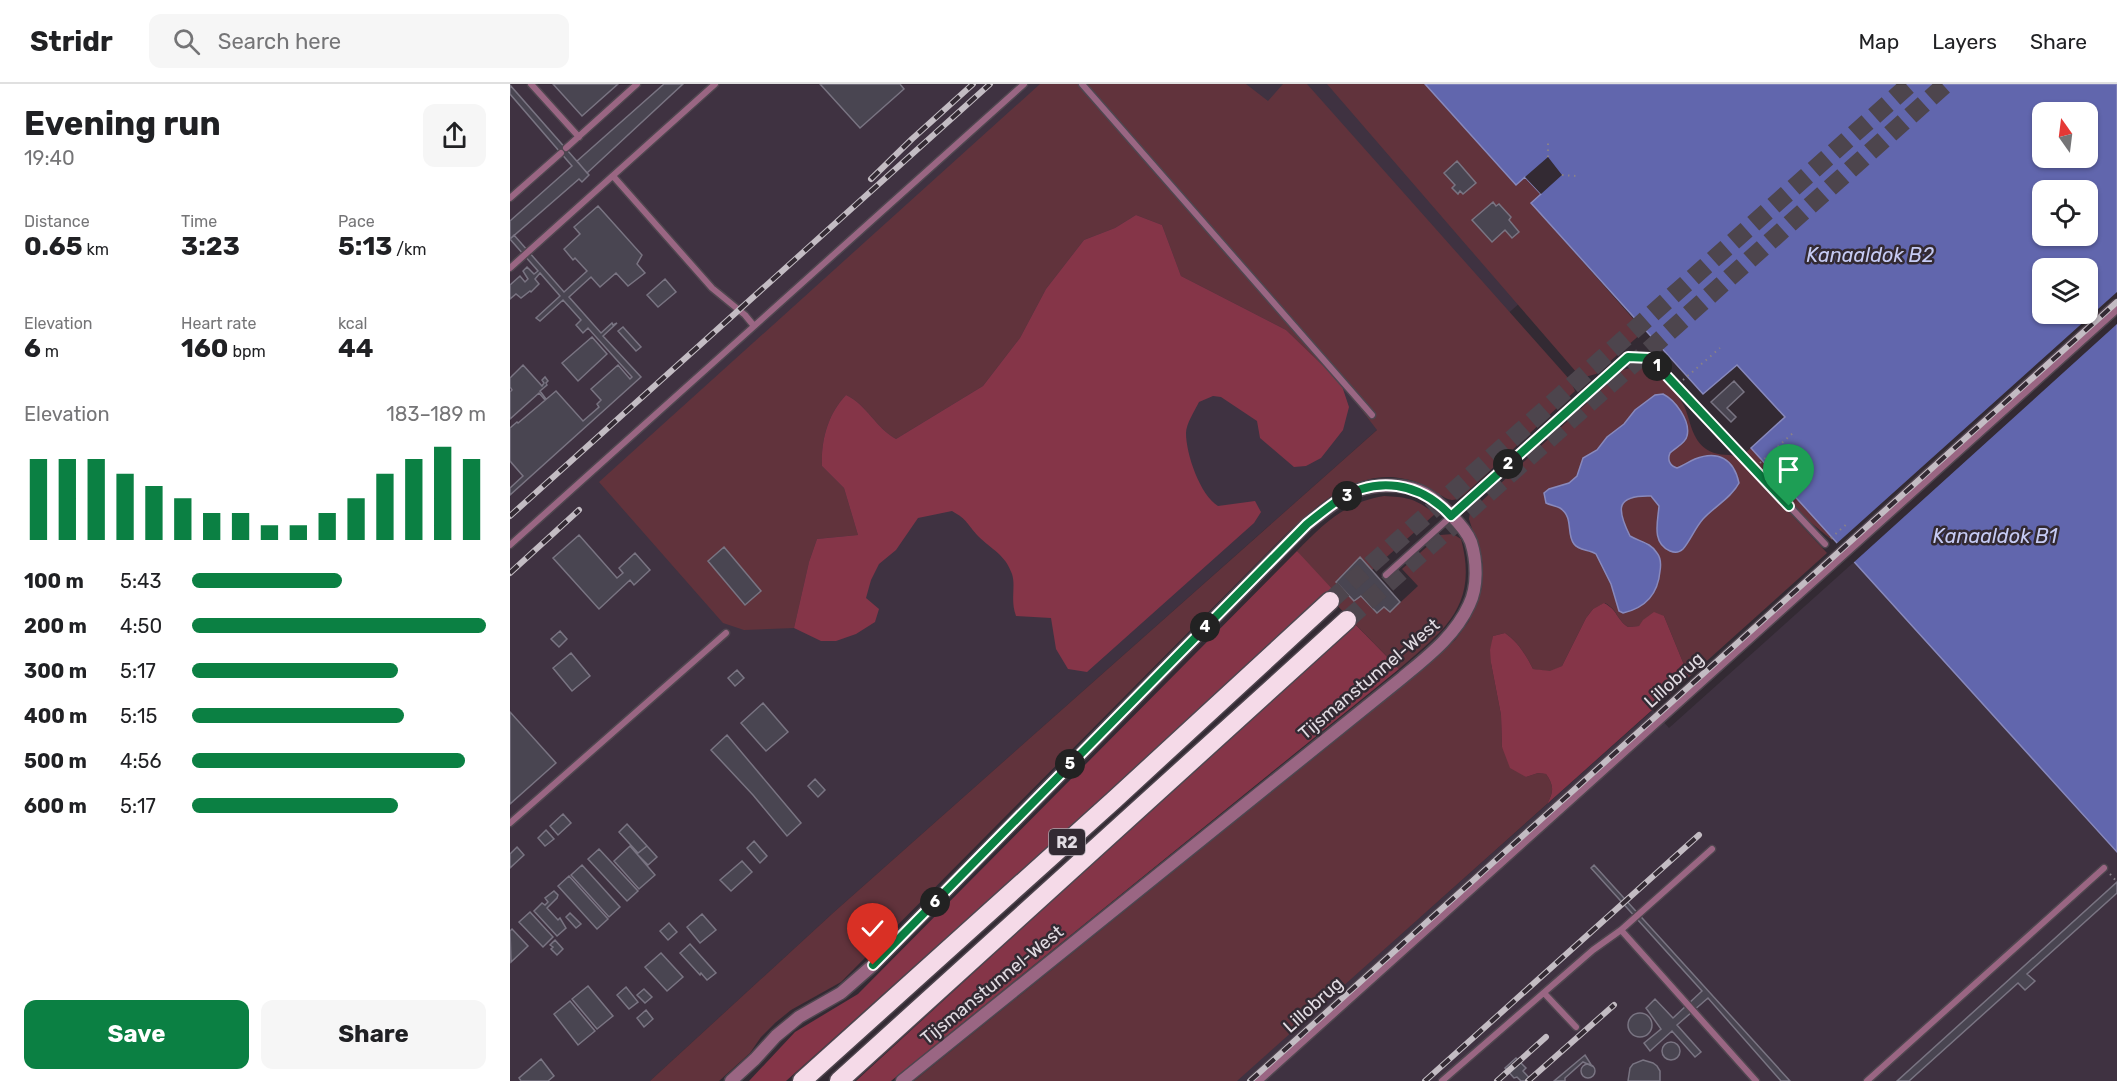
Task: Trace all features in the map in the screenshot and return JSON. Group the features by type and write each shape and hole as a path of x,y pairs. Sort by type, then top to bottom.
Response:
{"highway":[{"name":"R2","path":"802,1081 1114,800 1330,600"},
{"name":"R2","path":"839,1081 1347,620"}],"street":[{"name":"Lillobrug","path":"1255,1081 2117,306"},
{"name":"Tijsmanstunnel-West","path":"731,1081 776,1035 799,1017 841,993 873,965 1307,524 1339,500 1369,487 1400,486 1423,492 1442,506 1470,541 1476,570 1470,604 1454,632 1402,678 902,1081"}],"lane":[{"path":"531,84 579,136"},
{"path":"510,198 637,84"},
{"path":"510,268 715,84"},
{"path":"510,544 1024,84"},
{"path":"1082,84 1372,415"},
{"path":"613,176 712,288 745,315 754,326"},
{"path":"1386,575 1628,357 1650,358 1825,543"},
{"path":"510,823 726,633"},
{"path":"1442,1081 1593,950 1621,930 1712,849"},
{"path":"1867,1081 2104,868"},
{"path":"1621,930 1756,1081"},
{"path":"1544,993 1575,1027"}],"path":[{"path":"1548,141 1548,157"},
{"path":"1563,175 1577,176"},
{"path":"1676,386 1720,348"},
{"path":"1754,469 1796,431"},
{"path":"1825,543 1848,523"}],"shaded area":[{"path":"510,84 1425,84 1575,254 833,913 650,1081 510,1081"},
{"path":"1040,84 1246,84 1268,101 1283,84 1307,84 1570,380 1575,391 1457,499 1452,500 1441,496 1414,481 1388,477 1355,484 1326,500 1287,533 841,982 791,1010 775,1023 750,1053 719,1081 650,1081 833,913 1377,430 1341,383 1286,330 1181,276 1162,225 1136,215 1115,228 1084,240 1046,289 1020,338 983,386 896,439 846,395 830,419 823,447 822,466 844,488 858,535 817,539 809,562 794,628 744,630 723,623 599,482"},
{"path":"1327,84 1425,84 1516,185 1525,177 1541,194 1531,203 1644,331 1596,374 1585,377 1577,373"},
{"path":"1136,215 1162,225 1181,276 1286,330 1341,383 1349,407 1343,430 1321,458 1306,466 1294,467 1260,438 1257,421 1221,397 1213,396 1199,402 1189,421 1186,433 1191,462 1205,493 1218,506 1255,501 1261,512 1254,523 1087,672 1068,669 1056,649 1051,618 1016,616 1013,604 1013,579 1006,562 952,511 918,518 896,550 879,564 866,598 879,609 875,622 856,634 836,641 821,641 794,628 809,562 817,539 858,535 844,488 822,466 827,428 840,402 846,395 853,399 896,439 983,386 1020,338 1046,289 1084,240 1115,228"},
{"path":"1633,367 1652,370 1663,379 1683,403 1695,436 1701,445 1714,453 1737,456 1827,553 1689,677 1664,616 1639,626 1628,627 1605,603 1593,609 1586,618 1562,666 1550,672 1533,669 1514,640 1505,633 1493,636 1491,663 1501,715 1502,747 1526,777 1538,773 1546,774 1552,789 1547,804 1237,1081 914,1081 1365,717 1455,640 1469,621 1482,588 1483,564 1469,519 1470,512 1617,375"},
{"path":"1751,448 1834,539 1832,540 1799,513 1745,453"},
{"path":"1384,496 1411,500 1435,514 1372,570 1360,558 1336,581 1354,601 1361,596 1377,613 1384,607 1390,612 1418,586 1402,569 1440,535 1453,534 1461,539 1465,562 1465,582 1454,614 1430,642 1399,669 1328,596 1297,551 1316,532 1347,509 1358,503"},
{"path":"1297,551 1334,591 786,1081 749,1081 795,1032 858,994"},
{"path":"1854,562 2117,852 2117,1081 1236,1081 1653,710 1669,728"},
{"path":"1604,603 1628,627 1639,626 1654,612 1664,616 1689,677 1547,804 1552,789 1546,774 1538,773 1526,777 1510,768 1502,747 1501,715 1491,663 1490,650 1493,636 1505,633 1521,649 1533,669 1550,671 1562,666 1586,618 1593,609"},
{"path":"1354,623 1399,669 891,1081 856,1081"}],"water":[{"name":"Kanaaldok B2","path":"1425,84 2117,84 2117,852 1751,448 1785,417 1737,365 1703,394 1531,203 1541,194 1525,177 1516,185"},
{"path":"1663,394 1681,412 1688,430 1685,441 1670,453 1671,464 1677,468 1703,456 1718,456 1729,462 1739,483 1703,519 1686,546 1677,552 1670,551 1660,543 1657,531 1659,506 1651,496 1639,496 1625,501 1622,505 1622,518 1630,536 1654,549 1661,566 1659,579 1649,599 1638,608 1623,613 1619,611 1611,584 1596,554 1574,544 1567,516 1560,508 1546,503 1544,493 1549,489 1569,483 1577,476 1583,458 1597,450 1635,410 1655,395"}],"pier":[{"path":"1548,157 1562,175 1541,194 1525,177"},
{"path":"2117,292 2117,324 1852,564 1835,545 2081,324 2098,324 2098,309"}],"building":[{"path":"553,84 618,84 582,116"},
{"path":"664,84 683,84 587,173 577,161"},
{"path":"820,84 900,84 904,89 860,128"},
{"path":"510,85 589,175 582,182 579,179 510,239 510,221 572,166 510,94"},
{"path":"1457,161 1476,183 1463,194 1460,191 1458,194 1452,188 1455,185 1444,173"},
{"path":"1493,202 1496,206 1499,204 1511,217 1509,220 1519,232 1512,238 1505,230 1492,242 1472,220"},
{"path":"598,206 642,255 637,264 645,273 628,286 616,273 600,287 591,277 569,297 601,333 612,323 613,325 617,323 603,336 641,377 510,495 510,488 523,476 510,461 510,428 556,391 583,421 599,407 597,404 601,400 591,389 618,365 630,379 632,377 588,328 583,333 576,325 581,320 563,300 540,321 536,318 560,296 540,273 535,279 539,284 531,292 521,298 516,294 510,299 510,285 520,276 525,282 528,279 523,271 527,267 534,274 538,271 510,239 514,235 564,292 587,271 564,249 580,234 574,227"},
{"path":"665,279 676,292 658,307 647,295"},
{"path":"623,327 641,347 636,351 618,331"},
{"path":"592,337 607,354 578,381 562,363"},
{"path":"523,365 542,386 544,383 542,380 545,377 548,381 540,391 546,399 539,393 510,419 510,392 512,390 510,378"},
{"path":"1734,381 1744,392 1727,408 1736,417 1731,422 1711,402"},
{"path":"579,535 617,578 623,573 619,568 635,553 650,570 634,585 630,580 599,609 553,558"},
{"path":"724,547 761,591 745,605 708,561"},
{"path":"1360,557 1400,602 1390,612 1384,607 1377,613 1361,596 1354,601 1336,582"},
{"path":"560,631 567,639 559,647 551,639"},
{"path":"571,653 590,676 572,691 553,668"},
{"path":"737,670 744,678 735,686 728,678"},
{"path":"763,703 788,732 766,751 741,723"},
{"path":"510,712 556,763 510,804"},
{"path":"727,735 801,823 787,836 711,750"},
{"path":"815,779 825,790 818,797 808,786"},
{"path":"563,814 571,823 558,835 550,826"},
{"path":"627,824 647,846 638,853 619,832"},
{"path":"546,830 554,839 545,846 538,838"},
{"path":"754,841 767,856 760,863 747,848"},
{"path":"630,846 655,875 639,889 614,861"},
{"path":"647,846 657,857 648,865 637,854"},
{"path":"517,847 524,855 510,868 510,854"},
{"path":"599,849 638,891 627,901 588,859"},
{"path":"742,861 752,872 731,891 720,880"},
{"path":"582,865 620,907 609,917 571,875"},
{"path":"1594,865 1790,1081 1781,1081 1708,998 1677,1025 1701,1052 1695,1057 1672,1031 1650,1051 1644,1043 1661,1029 1646,1008 1655,999 1673,1018 1702,991 1591,868"},
{"path":"569,876 608,919 597,929 558,886"},
{"path":"2117,882 2117,893 2027,974 2035,981 2025,990 2018,983 1909,1081 1897,1081"},
{"path":"554,891 558,895 557,898 547,908 558,920 560,918 566,928 557,936 534,911 542,903 545,905 548,902 545,898"},
{"path":"530,912 553,937 543,947 519,922"},
{"path":"570,913 581,924 576,928 566,917"},
{"path":"702,914 716,930 700,943 687,927"},
{"path":"669,923 677,932 668,940 660,931"},
{"path":"512,929 528,946 511,962 510,931"},
{"path":"555,940 563,949 557,955 550,945"},
{"path":"690,944 716,973 707,980 680,953"},
{"path":"661,953 683,977 667,991 645,967"},
{"path":"588,986 613,1016 597,1029 572,999"},
{"path":"626,987 638,1002 629,1009 617,995"},
{"path":"644,989 652,997 645,1003 637,995"},
{"path":"570,1001 595,1031 578,1045 554,1014"},
{"path":"646,1010 653,1019 644,1027 637,1018"},
{"path":"1640,1013 1649,1016 1652,1025 1649,1034 1640,1037 1631,1034 1628,1025 1631,1016"},
{"path":"1667,1042 1675,1042 1680,1047 1678,1058 1667,1060 1662,1055 1662,1047"},
{"path":"1585,1055 1592,1066 1583,1062 1565,1078 1565,1081 1554,1081"},
{"path":"1516,1058 1526,1068 1523,1071 1532,1081 1521,1081 1517,1077 1514,1078 1505,1068"},
{"path":"541,1059 554,1076 548,1081 521,1081 519,1078"},
{"path":"1643,1060 1657,1066 1660,1071 1660,1081 1628,1081 1630,1068 1633,1064"},
{"path":"1588,1064 1593,1066 1595,1071 1593,1076 1588,1078 1583,1076 1581,1071 1583,1066"}],"tunnel":[{"path":"1330,601 1910,84"},
{"path":"1347,620 1946,84"}],"railway":[{"path":"871,179 973,84"},
{"path":"510,516 990,84"},
{"path":"1250,1081 2117,302"},
{"path":"510,573 579,510"},
{"path":"1425,1081 1699,835"},
{"path":"1528,1081 1614,1005"},
{"path":"1497,1081 1546,1037"}],"route":[{"path":"873,965 1307,524 1339,500 1369,487 1400,486 1423,492 1451,516 1628,357 1650,358 1789,506"}],"water label":[{"name":"Kanaaldok B1","path":"1995,536"}]}
